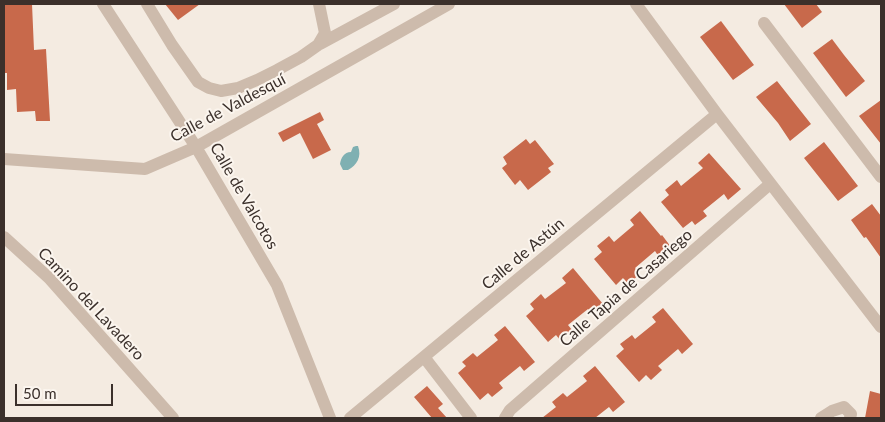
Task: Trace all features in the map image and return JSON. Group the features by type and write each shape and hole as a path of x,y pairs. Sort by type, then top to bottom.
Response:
{"street":[{"name":"Calle de Valcotos","path":"103,4 196,146 277,285 330,418"},
{"path":"147,4 198,82 208,88 221,91 238,88 257,80 394,4"},
{"path":"318,45 325,33 319,4"},
{"name":"Calle de Valdesquí","path":"4,159 145,169 196,146 449,4"},
{"path":"636,4 770,184 881,327"},
{"path":"764,23 881,177"},
{"name":"Calle de Astún","path":"350,418 717,114"},
{"name":"Calle Tapia de Casariego","path":"505,418 510,410 770,184"},
{"name":"Camino del Lavadero","path":"4,237 49,278 173,418"},
{"path":"424,357 471,418"},
{"path":"820,418 844,407 851,414 850,418"}],"water":[{"path":"358,146 359,150 358,160 348,170 343,170 340,164 342,158"}],"building":[{"path":"4,4 32,4 34,50 46,49 50,121 36,121 35,111 17,112 16,89 7,90 7,73 4,73"},
{"path":"165,4 200,4 178,20"},
{"path":"784,4 816,4 822,12 802,28"},
{"path":"721,21 754,65 733,80 700,37"},
{"path":"832,39 865,81 846,97 813,53"},
{"path":"777,81 811,124 790,141 778,123 756,97"},
{"path":"881,100 881,144 859,116"},
{"path":"320,112 324,120 317,124 331,150 313,159 300,133 283,142 278,133"},
{"path":"526,139 530,144 535,140 554,164 548,168 551,172 528,190 520,180 515,185 502,168 507,164 503,157"},
{"path":"824,142 858,186 838,201 804,158"},
{"path":"709,153 741,189 728,200 724,194 703,211 707,216 695,225 692,221 683,228 661,202 669,195 665,190 677,180 681,186 703,168 698,163"},
{"path":"872,204 881,216 881,258 851,220"},
{"path":"640,211 671,247 659,257 655,251 635,268 640,274 628,284 623,278 616,285 594,259 602,252 597,246 609,236 614,242 634,225 630,220"},
{"path":"573,268 603,304 592,313 588,309 568,325 572,330 560,340 556,335 548,342 526,316 534,309 530,304 541,294 545,299 566,283 562,278"},
{"path":"663,308 693,344 682,354 678,349 658,366 662,370 651,380 646,375 639,382 616,356 624,349 620,344 632,335 635,339 656,322 652,317"},
{"path":"505,326 535,362 524,371 520,366 499,383 503,388 492,397 488,393 480,400 458,373 466,366 462,362 473,353 477,357 498,340 494,335"},
{"path":"595,366 625,402 613,412 609,407 595,418 542,418 556,407 552,402 563,393 567,397 587,381 583,376"},
{"path":"427,386 443,404 438,408 447,418 432,418 414,397"},
{"path":"870,391 881,394 881,418 865,418"}]}
